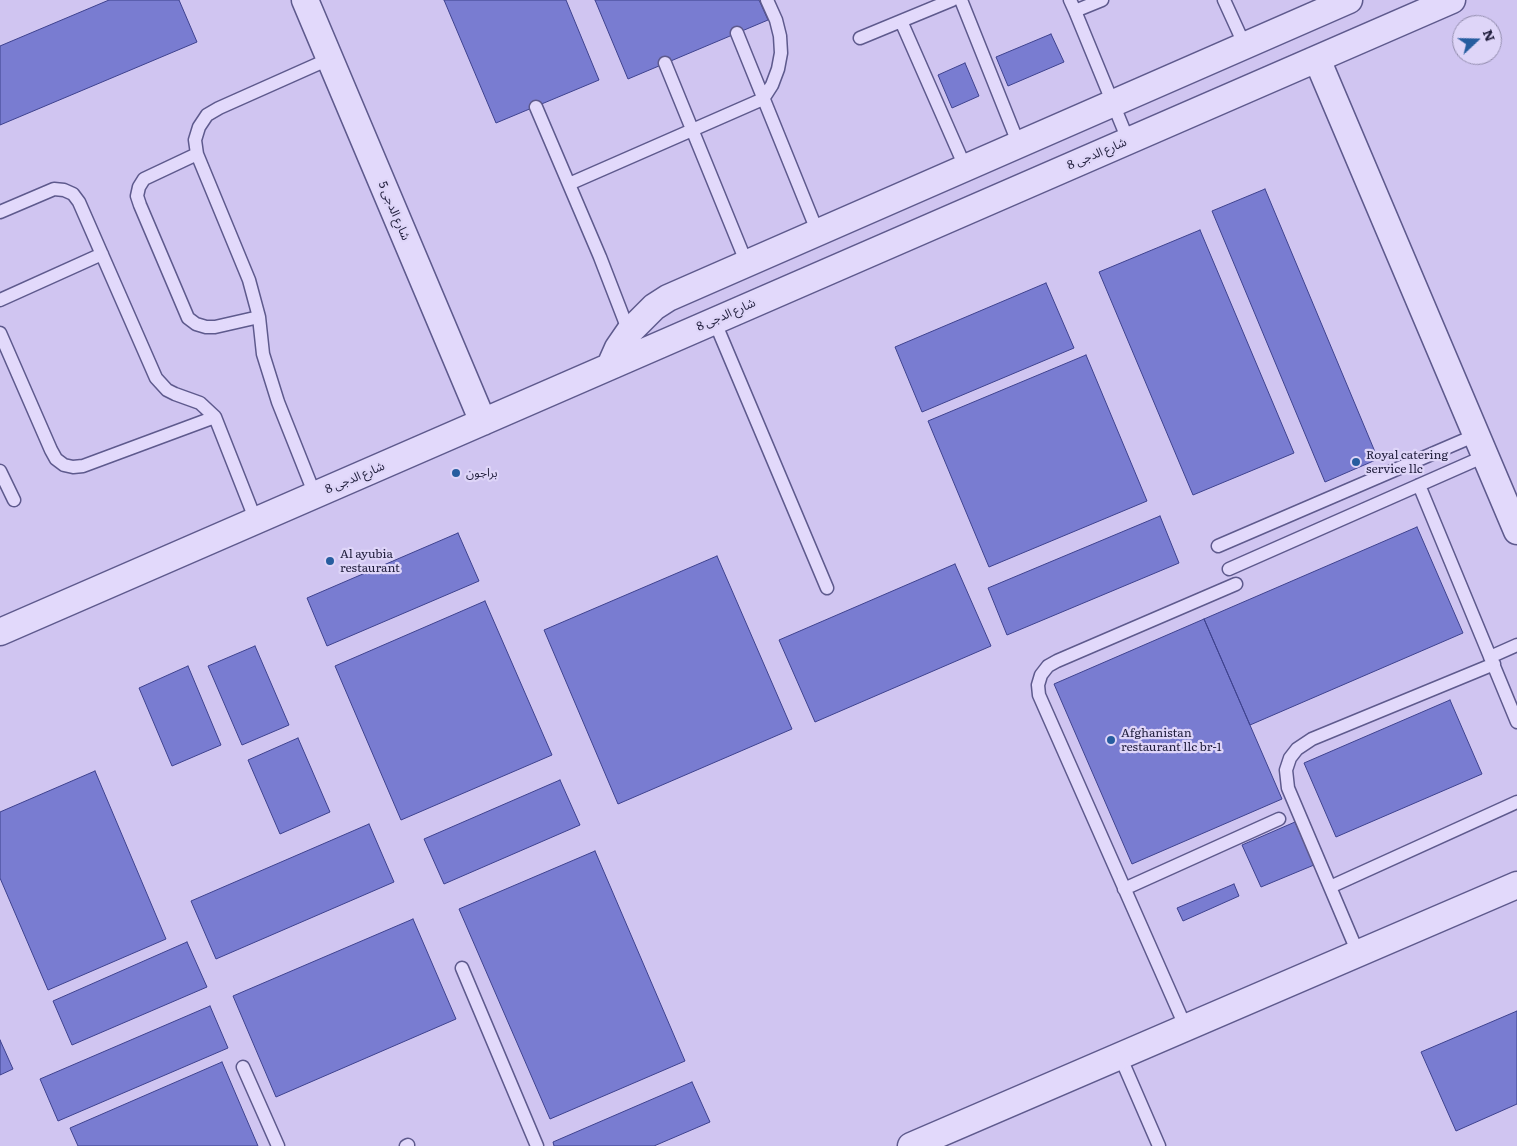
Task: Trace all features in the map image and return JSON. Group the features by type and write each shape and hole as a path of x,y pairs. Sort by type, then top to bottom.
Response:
{"street":[{"name":"شارع الدجى 5","path":"305,0 483,422"},
{"path":"610,366 618,348 629,332 654,307 668,298 1349,0"},
{"name":"شارع الدجى 8","path":"0,632 1452,0"},
{"path":"1317,58 1517,531"},
{"path":"911,1146 1517,885"}],"lane":[{"path":"568,184 763,99 772,85 781,53 778,28 767,0"},
{"path":"860,38 952,0"},
{"path":"961,0 1019,145"},
{"path":"1102,0 1072,6 1128,140"},
{"path":"1224,0 1245,46"},
{"path":"901,21 966,168"},
{"path":"737,33 818,233"},
{"path":"315,495 278,402 263,354 259,317 249,280 197,154 196,140 199,127 207,115 329,59"},
{"path":"665,63 747,264"},
{"path":"536,107 600,257 629,332"},
{"path":"197,154 144,179 139,187 137,196 140,205 188,318 196,324 206,327 259,317"},
{"path":"0,212 54,189 64,190 73,194 79,202 153,370 161,384 175,394 200,403 215,417 256,521"},
{"path":"0,300 102,254"},
{"path":"714,320 827,588"},
{"path":"0,332 51,450 56,459 64,465 82,466 215,417"},
{"path":"1229,569 1419,485 1480,446"},
{"path":"1218,546 1480,446"},
{"path":"0,471 14,500"},
{"path":"1419,485 1517,722"},
{"path":"1186,1028 1039,695 1038,685 1041,674 1048,666 1057,661 1236,584"},
{"path":"1358,953 1287,782 1287,764 1293,753 1312,739 1492,660 1517,645"},
{"path":"1330,887 1517,802"},
{"path":"1124,889 1279,819"},
{"path":"462,968 537,1146"},
{"path":"1120,1056 1159,1146"},
{"path":"244,1067 278,1146"}],"building":[{"path":"109,0 179,0 197,42 0,125 0,46"},
{"path":"444,0 566,0 599,80 496,123"},
{"path":"595,0 759,0 768,20 628,79"},
{"path":"1051,34 1064,62 1008,86 996,57"},
{"path":"965,63 979,96 952,108 938,75"},
{"path":"1265,189 1378,459 1325,482 1212,211"},
{"path":"1200,230 1294,453 1193,495 1099,272"},
{"path":"1046,283 1074,348 922,412 895,347"},
{"path":"1086,355 1147,501 989,567 928,421"},
{"path":"1160,516 1179,563 1007,635 988,588"},
{"path":"1417,527 1463,633 1250,725 1204,619"},
{"path":"458,533 479,581 327,646 307,598"},
{"path":"717,556 792,729 618,804 544,630"},
{"path":"955,564 991,646 815,722 779,640"},
{"path":"485,601 552,755 401,820 335,666"},
{"path":"1204,619 1282,799 1132,864 1054,684"},
{"path":"255,646 289,725 242,745 208,666"},
{"path":"188,666 221,745 172,766 139,688"},
{"path":"1450,700 1482,774 1336,837 1304,763"},
{"path":"298,738 330,812 280,834 248,760"},
{"path":"95,771 166,939 48,990 0,878 0,812"},
{"path":"560,780 580,825 444,884 424,839"},
{"path":"1295,822 1314,865 1261,887 1242,845"},
{"path":"369,824 394,882 216,959 191,901"},
{"path":"595,851 685,1061 550,1119 459,909"},
{"path":"1234,884 1239,896 1183,921 1177,908"},
{"path":"413,919 456,1019 276,1097 233,996"},
{"path":"187,942 207,987 72,1045 53,1001"},
{"path":"210,1006 228,1048 58,1121 40,1079"},
{"path":"1517,1011 1517,1104 1456,1131 1421,1052"},
{"path":"0,1040 13,1069 0,1075"},
{"path":"222,1062 258,1146 78,1146 70,1128"},
{"path":"692,1082 710,1122 654,1146 554,1146 553,1142"}],"place":[{"name":"Royal catering service llc","path":"1356,462"},
{"name":"براجون","path":"456,473"},
{"name":"Al ayubia restaurant","path":"330,561"},
{"name":"Afghanistan restaurant llc br-1","path":"1111,740"}]}
